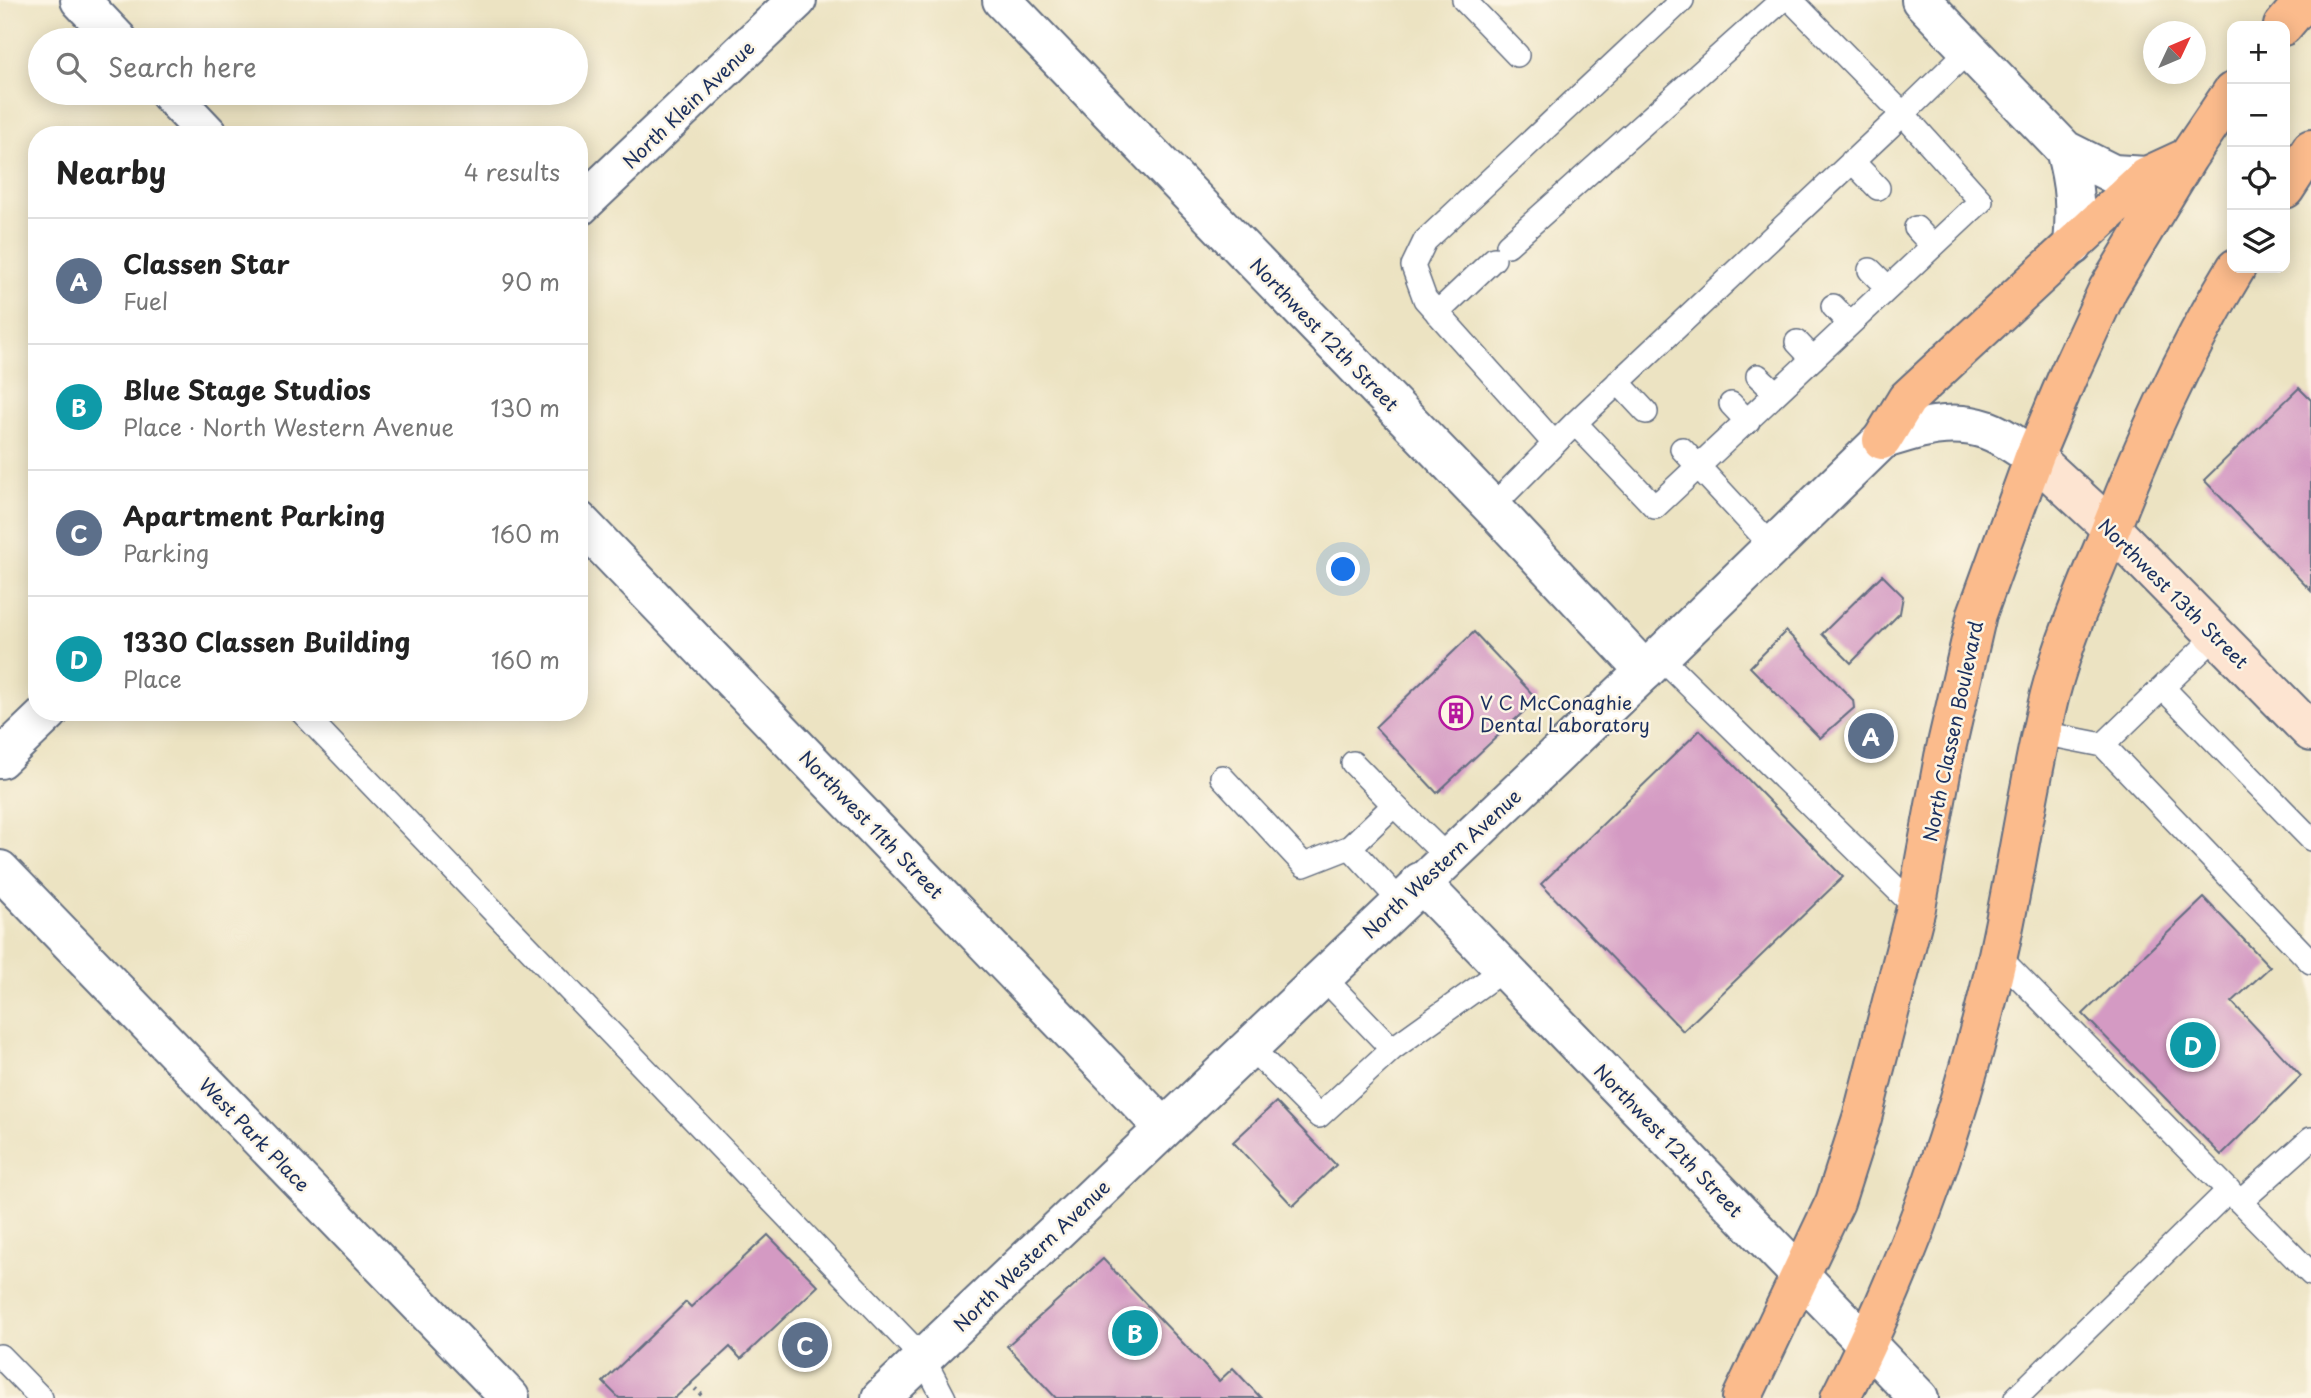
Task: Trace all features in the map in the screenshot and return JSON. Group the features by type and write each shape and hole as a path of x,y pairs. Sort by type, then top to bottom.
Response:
{"main road":[{"path":"2287,21 2305,0"},
{"name":"North Classen Boulevard","path":"1742,1398 1835,1202 1862,1118 1916,908 1944,757 1977,614 2034,457 2108,289 2188,157 2227,99"},
{"path":"2290,181 2311,149"},
{"path":"1882,440 1908,399 2147,176 2188,157"},
{"path":"1840,1398 1903,1265 1936,1180 1997,955 2051,692 2083,598 2154,423 2205,319 2233,273"},
{"name":"Northwest 13th Street","path":"2034,457 2111,528 2311,733"}],"street":[{"path":"80,0 107,28"},
{"name":"North Klein Avenue","path":"588,198 797,0"},
{"name":"Northwest 12th Street","path":"1002,0 1492,507 1652,664"},
{"path":"1921,0 2065,150 2113,174 2147,176"},
{"path":"180,105 200,126"},
{"path":"2065,150 2074,180 2076,214 2073,246"},
{"name":"North Western Avenue","path":"881,1398 1422,880 1652,664 1882,440 1938,424 1961,424 1988,430 2034,457"},
{"name":"Northwest 11th Street","path":"588,530 1164,1128"},
{"path":"0,759 40,721"},
{"name":"West Park Place","path":"0,870 510,1398"},
{"name":"Northwest 12th Street","path":"1422,880 1504,970 1919,1398"}],"lane":[{"path":"1464,0 1517,55"},
{"path":"1554,443 1424,299 1413,266 1425,241 1682,0"},
{"path":"1437,313 1501,252 1782,0"},
{"path":"1575,423 1655,507 1981,201 1903,114 1791,0"},
{"path":"1492,507 1554,443 1969,50"},
{"path":"1852,161 1878,188"},
{"path":"1916,228 1933,246"},
{"path":"1870,270 1888,288"},
{"path":"1833,306 1850,324"},
{"path":"1797,342 1813,359"},
{"path":"1758,376 1776,393"},
{"path":"1618,382 1646,412"},
{"path":"1731,404 1748,422"},
{"path":"1682,449 1772,547"},
{"path":"2103,745 2216,636"},
{"path":"1652,664 1916,908"},
{"path":"2163,688 2311,839"},
{"path":"311,721 923,1358 944,1398"},
{"path":"2042,733 2103,745 2311,962"},
{"path":"1353,763 1394,805 1422,880"},
{"path":"1223,777 1304,865 1350,847 1394,805"},
{"path":"1350,847 1422,880"},
{"path":"1997,955 2311,1273"},
{"path":"1249,1046 1319,1116 1392,1049 1504,970"},
{"path":"1322,976 1392,1049"},
{"path":"2016,1398 2235,1196 2311,1139"},
{"path":"0,1356 41,1398"}],"path":[{"path":"690,1384 705,1398"}],"building":[{"path":"2299,388 2311,400 2311,591 2204,480"},
{"path":"1882,575 1903,596 1900,613 1851,663 1822,634"},
{"path":"1786,631 1853,700 1854,708 1820,738 1750,667"},
{"name":"V C McConaghie Dental Laboratory","path":"1474,632 1537,699 1437,793 1375,727"},
{"path":"1700,730 1843,877 1683,1031 1541,884"},
{"path":"2204,898 2270,967 2232,1002 2301,1076 2221,1155 2083,1014"},
{"path":"1276,1102 1336,1165 1293,1206 1233,1142"},
{"path":"768,1235 818,1286 741,1359 730,1347 675,1398 619,1398 603,1382 686,1302 691,1307"},
{"path":"1103,1259 1219,1381 1233,1368 1261,1398 1056,1398 1007,1346"}],"place":[{"name":"V C McConaghie Dental Laboratory","path":"1456,713"},
{"name":"Classen Star","path":"1871,736"},
{"name":"1330 Classen Building","path":"2193,1045"},
{"name":"Blue Stage Studios","path":"1135,1333"},
{"name":"Apartment Parking","path":"805,1345"}]}
